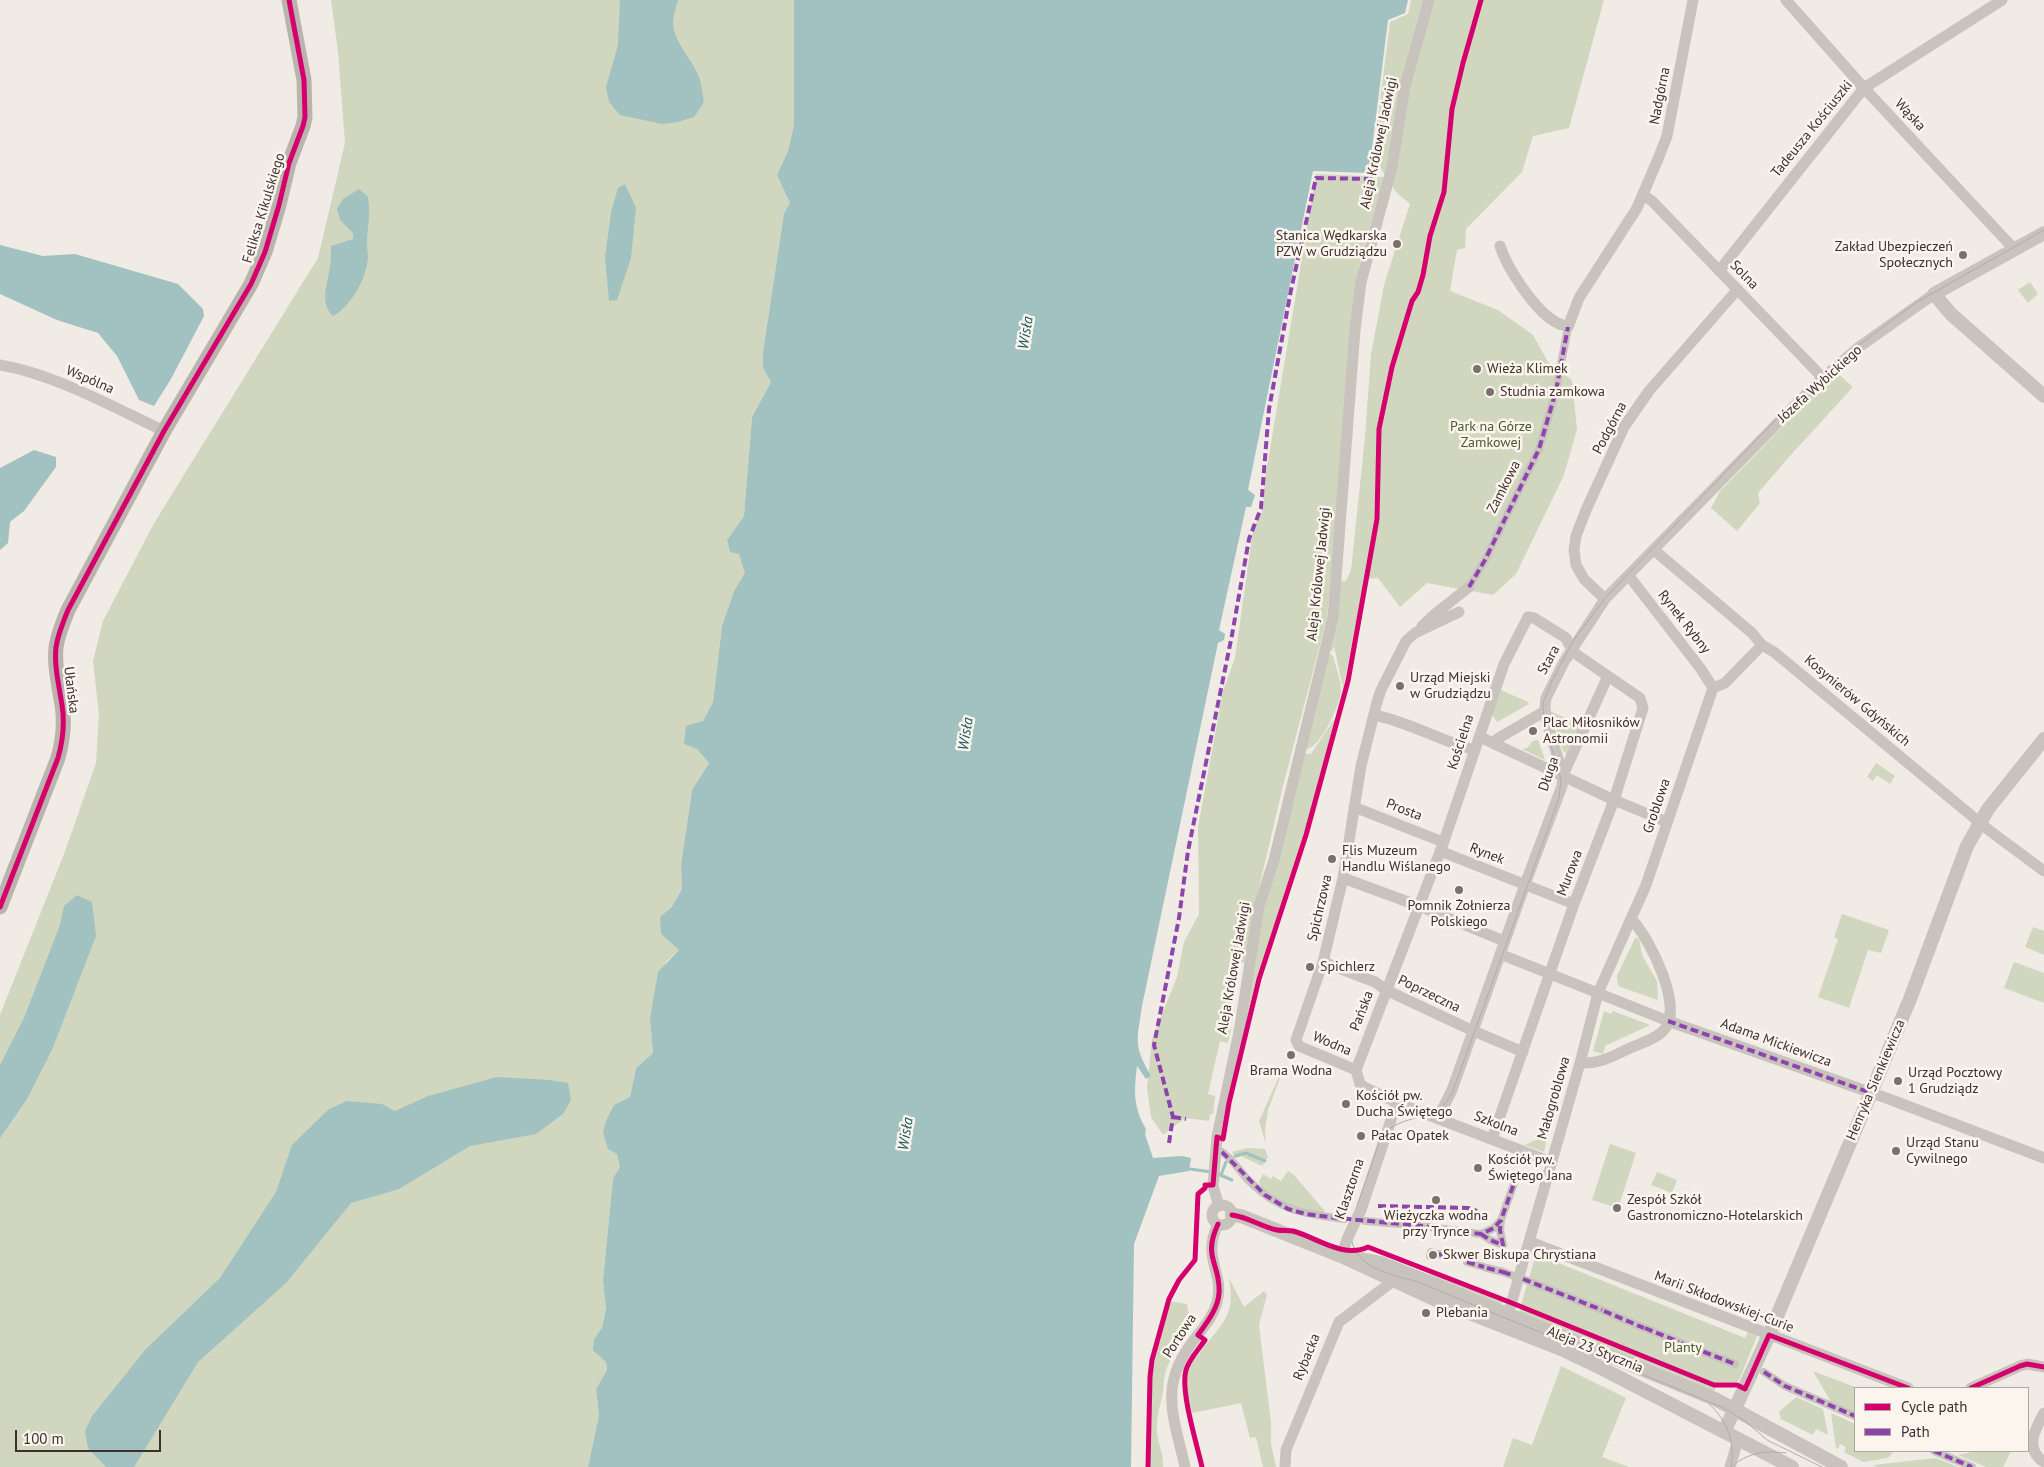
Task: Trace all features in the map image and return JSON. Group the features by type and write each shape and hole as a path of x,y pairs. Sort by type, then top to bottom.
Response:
{"main road":[{"name":"Feliksa Kikulskiego","path":"164,432 251,284 266,252 288,163 303,126 306,107 304,80 289,0"},
{"name":"Ułańska","path":"0,907 58,758 62,743 64,726 56,672 56,647 60,628 164,432"}],"street":[{"name":"Aleja Królowej Jadwigi","path":"1219,1206 1213,1186 1213,1175 1218,1156 1220,1115 1239,1032 1259,906 1274,860 1333,617 1355,330 1361,282 1392,167 1405,86 1429,0"},
{"name":"Nadgórna","path":"1643,195 1667,136 1693,0"},
{"name":"Wąska","path":"1786,0 1864,88 2014,249"},
{"name":"Tadeusza Kościuszki","path":"1719,271 1864,88 2002,0"},
{"name":"Solna","path":"1643,195 1652,201 1823,378"},
{"name":"Zamkowa","path":"1416,633 1435,614 1468,587 1485,560 1540,449 1556,391 1568,327 1579,298 1638,208 1643,195"},
{"name":"Józefa Wybickiego","path":"1629,576 1779,420 1823,378 1873,337 1934,294 2044,233"},
{"path":"1500,246 1512,273 1533,300 1554,321 1568,327"},
{"name":"Podgórna","path":"1605,599 1584,579 1576,564 1574,550 1576,536 1586,510 1628,420 1649,391 1737,290"},
{"path":"1934,294 1951,314 2044,396"},
{"name":"Wspólna","path":"0,365 50,380 164,432"},
{"name":"Kosynierów Gdyńskich","path":"1654,550 1752,633 1762,645 1774,652 2044,871"},
{"name":"Stara","path":"1545,711 1549,691 1572,650 1605,599 1629,576"},
{"name":"Rynek Rybny","path":"1629,576 1701,669 1713,688"},
{"name":"Spichrzowa","path":"1297,1043 1298,1033 1323,962 1343,878 1361,766 1382,688 1406,641 1416,633 1459,612"},
{"name":"Murowa","path":"1492,1139 1574,904 1614,800 1643,708 1640,698 1573,652 1566,638 1534,618 1528,617"},
{"name":"Kościelna","path":"1441,846 1504,664 1528,617"},
{"path":"1713,688 1725,683 1762,645"},
{"name":"Długa","path":"1525,884 1562,786 1563,775 1608,676"},
{"name":"Groblowa","path":"1598,993 1646,885 1713,688"},
{"path":"1494,744 1497,739 1545,711 1563,775"},
{"path":"1374,715 1388,717 1456,745 1475,750"},
{"path":"1480,737 1614,800 1667,822"},
{"name":"Henryka Sienkiewicza","path":"1724,1432 1769,1335 1910,999 1966,846 1980,821 2044,739"},
{"name":"Prosta","path":"1354,808 1441,846"},
{"path":"1419,906 1441,846"},
{"name":"Rynek","path":"1441,846 1574,904"},
{"path":"1343,878 1419,906 1502,948"},
{"path":"1431,1116 1442,1110 1446,1104 1525,884"},
{"name":"Pańska","path":"1356,1070 1419,906"},
{"path":"1580,1063 1601,1062 1663,1032 1668,1021 1670,1009 1663,974 1641,929 1632,920"},
{"name":"Adama Mickiewicza","path":"1502,948 1550,974 1668,1021 1871,1093 2044,1158"},
{"name":"Poprzeczna","path":"1323,962 1375,982 1386,990 1472,1031 1523,1052"},
{"name":"Małogroblowa","path":"1507,1320 1598,993"},
{"name":"Wodna","path":"1297,1043 1299,1046 1356,1070"},
{"name":"Szkolna","path":"1356,1070 1360,1084 1366,1088 1396,1102 1551,1162"},
{"name":"Klasztorna","path":"1341,1256 1348,1237 1363,1216 1396,1102"},
{"path":"1218,1156 1278,1204 1306,1214 1344,1219"},
{"path":"1363,1216 1481,1234 1503,1247 1500,1230 1516,1178"},
{"path":"1219,1206 1228,1207 1232,1215 1229,1222 1224,1225 1218,1224 1213,1216 1214,1210 1219,1206"},
{"name":"Aleja 23 Stycznia","path":"1232,1215 1242,1216 1341,1256 1393,1281 1507,1320 1736,1409 1841,1467"},
{"path":"1481,1234 1494,1228 1502,1220"},
{"name":"Portowa","path":"1185,1467 1172,1411 1171,1385 1180,1360 1211,1317 1217,1302 1218,1282 1211,1256 1211,1245 1213,1234 1218,1224"},
{"name":"Marii Skłodowskiej-Curie","path":"1530,1242 1905,1387"},
{"path":"1430,1256 1431,1252 1514,1276"},
{"name":"Aleja 23 Stycznia","path":"1341,1256 1381,1263 1507,1320 1792,1467"},
{"path":"1523,1279 1735,1364"},
{"name":"Rybacka","path":"1285,1467 1286,1450 1339,1322 1393,1281"},
{"path":"1973,1387 2020,1366 2040,1366"},
{"path":"1764,1372 1785,1386 1854,1416"},
{"path":"2044,1413 2032,1440 2036,1454 2044,1462"},
{"path":"1730,1467 1738,1440"},
{"path":"1936,1452 1972,1467"}],"green space":[{"path":"331,0 794,0 794,125 788,151 777,175 790,203 784,213 763,352 763,368 771,382 752,417 744,516 727,540 739,554 746,573 734,591 722,626 713,702 703,721 685,744 697,749 709,763 692,790 681,865 682,889 671,908 661,934 679,950 666,962 650,1019 653,1053 636,1068 630,1097 614,1105 620,1167 613,1178 603,1280 606,1309 602,1329 594,1339 606,1362 607,1370 596,1389 599,1415 588,1467 0,1467 0,1015 64,854 96,763 99,715 93,661 103,621 153,525 318,258 345,143 338,52"},
{"name":"Park na Górze Zamkowej","path":"1411,0 1604,0 1569,128 1533,136 1522,172 1466,229 1465,248 1457,250 1450,291 1498,310 1533,335 1548,362 1572,380 1577,429 1564,475 1516,574 1493,595 1427,583 1400,607 1378,578 1365,579 1343,688 1334,646 1332,651 1329,650 1339,581 1346,581 1351,570 1365,437 1371,354 1384,285 1410,204 1397,193 1373,157 1390,22 1408,14"},
{"path":"1316,174 1384,177 1360,262 1327,618 1284,782 1257,896 1246,963 1239,962 1227,1028 1231,1029 1228,1043 1220,1041 1208,1094 1215,1096 1213,1114 1210,1114 1209,1121 1185,1118 1163,1135 1151,1117 1147,1088 1152,1039 1177,977 1184,942 1199,914 1198,827 1223,691 1235,658 1253,530 1263,510 1265,479"},
{"path":"2030,282 2038,294 2028,303 2018,290"},
{"path":"1836,372 1853,387 1758,493 1760,503 1737,531 1711,508 1720,491"},
{"path":"1329,653 1333,656 1339,678 1340,698 1323,734 1317,742 1306,749"},
{"path":"1501,690 1529,704 1497,722 1492,715"},
{"path":"1550,711 1581,725 1567,754 1563,751"},
{"path":"1335,718 1314,802 1255,984 1245,1027 1260,916 1305,754 1311,754"},
{"path":"1538,740 1545,760 1522,749 1527,748 1533,741"},
{"path":"1876,763 1895,776 1890,784 1877,775 1873,781 1867,777"},
{"path":"1842,914 1889,930 1881,953 1868,950 1849,1008 1818,997 1838,939 1834,937"},
{"path":"2033,927 2044,931 2044,955 2025,947"},
{"path":"1635,938 1639,939 1642,955 1657,981 1657,1000 1618,986 1617,976"},
{"path":"2014,962 2044,973 2044,1003 2004,988"},
{"path":"1604,1011 1611,1014 1613,1011 1650,1025 1605,1046 1603,1054 1593,1051"},
{"path":"1287,1059 1268,1110 1265,1130 1266,1144 1259,1121"},
{"path":"1549,1129 1544,1152 1525,1145 1542,1137 1545,1131"},
{"path":"1610,1144 1636,1153 1618,1208 1592,1200"},
{"path":"1247,1148 1265,1149 1268,1157 1262,1166 1241,1156 1236,1158 1232,1152"},
{"path":"1288,1171 1293,1174 1324,1210 1324,1213 1287,1204 1262,1189 1259,1182 1263,1174 1271,1179 1273,1176 1281,1181"},
{"path":"1657,1172 1677,1180 1672,1193 1651,1185"},
{"name":"Planty","path":"1536,1254 1745,1338 1748,1332 1757,1336 1740,1378 1737,1382 1717,1382 1713,1395 1518,1315"},
{"path":"1430,1273 1505,1302 1497,1305 1427,1279"},
{"path":"1229,1278 1244,1307 1264,1291 1267,1295 1259,1325 1271,1423 1271,1444 1276,1467 1263,1467 1256,1437 1250,1438 1241,1403 1192,1413 1189,1403 1186,1386 1188,1370 1193,1360 1226,1318 1231,1302"},
{"path":"1170,1301 1187,1304 1191,1330 1174,1354 1166,1370 1157,1423 1163,1467 1150,1467 1152,1372"},
{"path":"1561,1366 1626,1398 1602,1457 1629,1467 1503,1467 1513,1438 1532,1445"},
{"path":"1813,1371 1855,1387 1854,1412 1831,1402"},
{"path":"1796,1397 1823,1409 1828,1435 1816,1429 1813,1435 1781,1419 1779,1412"},
{"path":"1831,1413 1854,1424 1854,1452 1893,1452 1888,1458 1863,1462 1844,1452 1846,1447 1840,1444 1838,1449 1836,1448"},
{"path":"1972,1452 2010,1452 2003,1467 1986,1467 1958,1455"},
{"path":"1936,1458 1958,1467 1877,1467 1873,1465"}],"water":[{"path":"620,0 678,0 673,23 674,29 699,78 704,102 694,117 662,124 620,115 609,102 606,87 618,45"},
{"name":"Wisła","path":"794,0 1408,0 1405,13 1388,20 1369,173 1313,171 1248,490 1255,495 1251,507 1246,507 1219,630 1225,634 1224,640 1218,643 1142,1006 1138,1042 1141,1057 1151,1076 1146,1079 1137,1066 1135,1091 1139,1113 1146,1129 1145,1134 1153,1158 1182,1156 1191,1158 1189,1171 1159,1176 1134,1244 1131,1467 588,1467 599,1415 596,1389 607,1370 606,1362 593,1350 594,1339 602,1328 606,1309 603,1280 613,1178 620,1167 617,1154 608,1149 603,1133 606,1121 614,1105 630,1097 636,1068 653,1053 650,1019 658,972 679,950 661,934 660,917 671,908 682,889 681,865 692,790 709,763 697,749 684,744 686,726 703,721 713,702 722,626 734,591 745,573 739,554 730,552 727,540 744,516 752,417 771,382 763,368 763,352 784,213 790,203 777,175 788,151 794,125"},
{"path":"625,184 636,208 631,258 617,300 609,301 605,257 611,213 618,188"},
{"path":"359,189 368,197 369,203 368,262 363,278 355,293 345,307 333,316 326,305 325,299 331,246 353,239 353,233 340,220 337,209 343,199"},
{"path":"0,245 43,256 75,254 178,284 203,309 204,316 171,379 154,406 139,400 117,356 98,333 57,320 0,294"},
{"path":"34,450 56,457 56,467 24,511 10,522 8,543 0,550 0,468"},
{"path":"77,895 92,902 96,936 52,1050 27,1099 0,1138 0,1065 24,1018 60,925 64,906"},
{"path":"497,1077 568,1083 571,1100 563,1114 536,1134 470,1146 399,1189 351,1203 286,1283 198,1362 134,1467 106,1467 88,1448 85,1431 92,1416 146,1349 220,1278 276,1192 292,1145 329,1109 347,1101 382,1104 395,1111 428,1096"}],"waterway":[{"path":"1235,1156 1246,1153 1265,1161"},
{"path":"1221,1175 1226,1162"},
{"path":"1190,1169 1212,1172"},
{"path":"1218,1174 1232,1180"}],"tram line":[{"path":"1822,1467 1767,1440 1745,1421 1724,1408 1418,1282 1381,1271 1371,1266 1355,1250 1351,1238 1351,1223 1381,1137 1390,1128 1400,1123 1429,1114 1438,1109 1446,1102 1453,1091 1559,798 1561,780 1544,722 1543,703 1573,641 1606,597 1787,408 1837,361 1917,302 2044,230"},
{"path":"1709,1404 1721,1417 1729,1432 1732,1449 1731,1467"},
{"path":"1731,1467 1743,1458 1764,1452 1786,1453"}],"marked path":[{"path":"1169,1143 1173,1117 1154,1045 1179,918 1188,851 1232,635 1249,539 1261,508 1269,409 1291,290 1316,178 1373,179"},
{"path":"1469,587 1485,560 1539,449 1556,391 1568,327"},
{"path":"1668,1021 1871,1093"},
{"path":"1173,1117 1186,1119"},
{"path":"1222,1152 1265,1195 1288,1209 1306,1214 1481,1234 1494,1228 1501,1220 1516,1178"},
{"path":"1378,1206 1468,1208 1477,1211"},
{"path":"1481,1234 1503,1245 1500,1230 1501,1220"},
{"path":"1430,1256 1431,1252 1454,1258"},
{"path":"1467,1262 1484,1267"},
{"path":"1487,1268 1503,1272"},
{"path":"1503,1272 1514,1276"},
{"path":"1523,1279 1602,1310"},
{"path":"1604,1311 1644,1328"},
{"path":"1645,1328 1679,1342"},
{"path":"1681,1343 1735,1364"},
{"path":"1764,1372 1785,1386 1854,1416"},
{"path":"1936,1452 1972,1467"}],"cycle path":[{"path":"0,907 60,751 63,718 56,669 56,647 64,619 164,431 251,284 265,252 289,163 305,117 304,80 289,0"},
{"path":"1205,1185 1213,1185 1217,1137 1223,1139 1229,1103 1259,979 1306,835 1348,681 1377,519 1379,429 1392,367 1412,301 1418,292 1430,236 1444,192 1452,109 1481,0"},
{"path":"1148,1467 1152,1360 1169,1299 1179,1280 1195,1260 1198,1194 1205,1188"},
{"path":"1232,1215 1271,1229 1293,1231 1339,1249 1359,1250 1368,1247 1714,1385 1737,1385 1745,1389 1769,1335 1905,1387"},
{"path":"1202,1467 1187,1404 1185,1379 1189,1362 1205,1340 1198,1335 1217,1304 1219,1283 1213,1260 1212,1245 1218,1224"},
{"path":"1973,1387 2027,1364 2044,1367"}],"place":[{"name":"Stanica Wędkarska PZW w Grudziądzu","path":"1397,244"},
{"name":"Zakład Ubezpieczeń Społecznych","path":"1963,255"},
{"name":"Wieża Klimek","path":"1477,369"},
{"name":"Studnia zamkowa","path":"1490,392"},
{"name":"Urząd Miejski w Grudziądzu","path":"1400,686"},
{"name":"Plac Miłosników Astronomii","path":"1533,731"},
{"name":"Flis Muzeum Handlu Wiślanego","path":"1332,859"},
{"name":"Pomnik Żołnierza Polskiego","path":"1459,890"},
{"name":"Spichlerz","path":"1310,967"},
{"name":"Brama Wodna","path":"1291,1055"},
{"name":"Urząd Pocztowy 1 Grudziądz","path":"1898,1081"},
{"name":"Kościół pw. Ducha Świętego","path":"1346,1104"},
{"name":"Pałac Opatek","path":"1361,1136"},
{"name":"Urząd Stanu Cywilnego","path":"1896,1151"},
{"name":"Kościół pw. Świętego Jana","path":"1478,1168"},
{"name":"Wieżyczka wodna przy Trynce","path":"1436,1200"},
{"name":"Zespół Szkół Gastronomiczno-Hotelarskich","path":"1617,1208"},
{"name":"Skwer Biskupa Chrystiana","path":"1433,1255"},
{"name":"Plebania","path":"1426,1313"}]}
